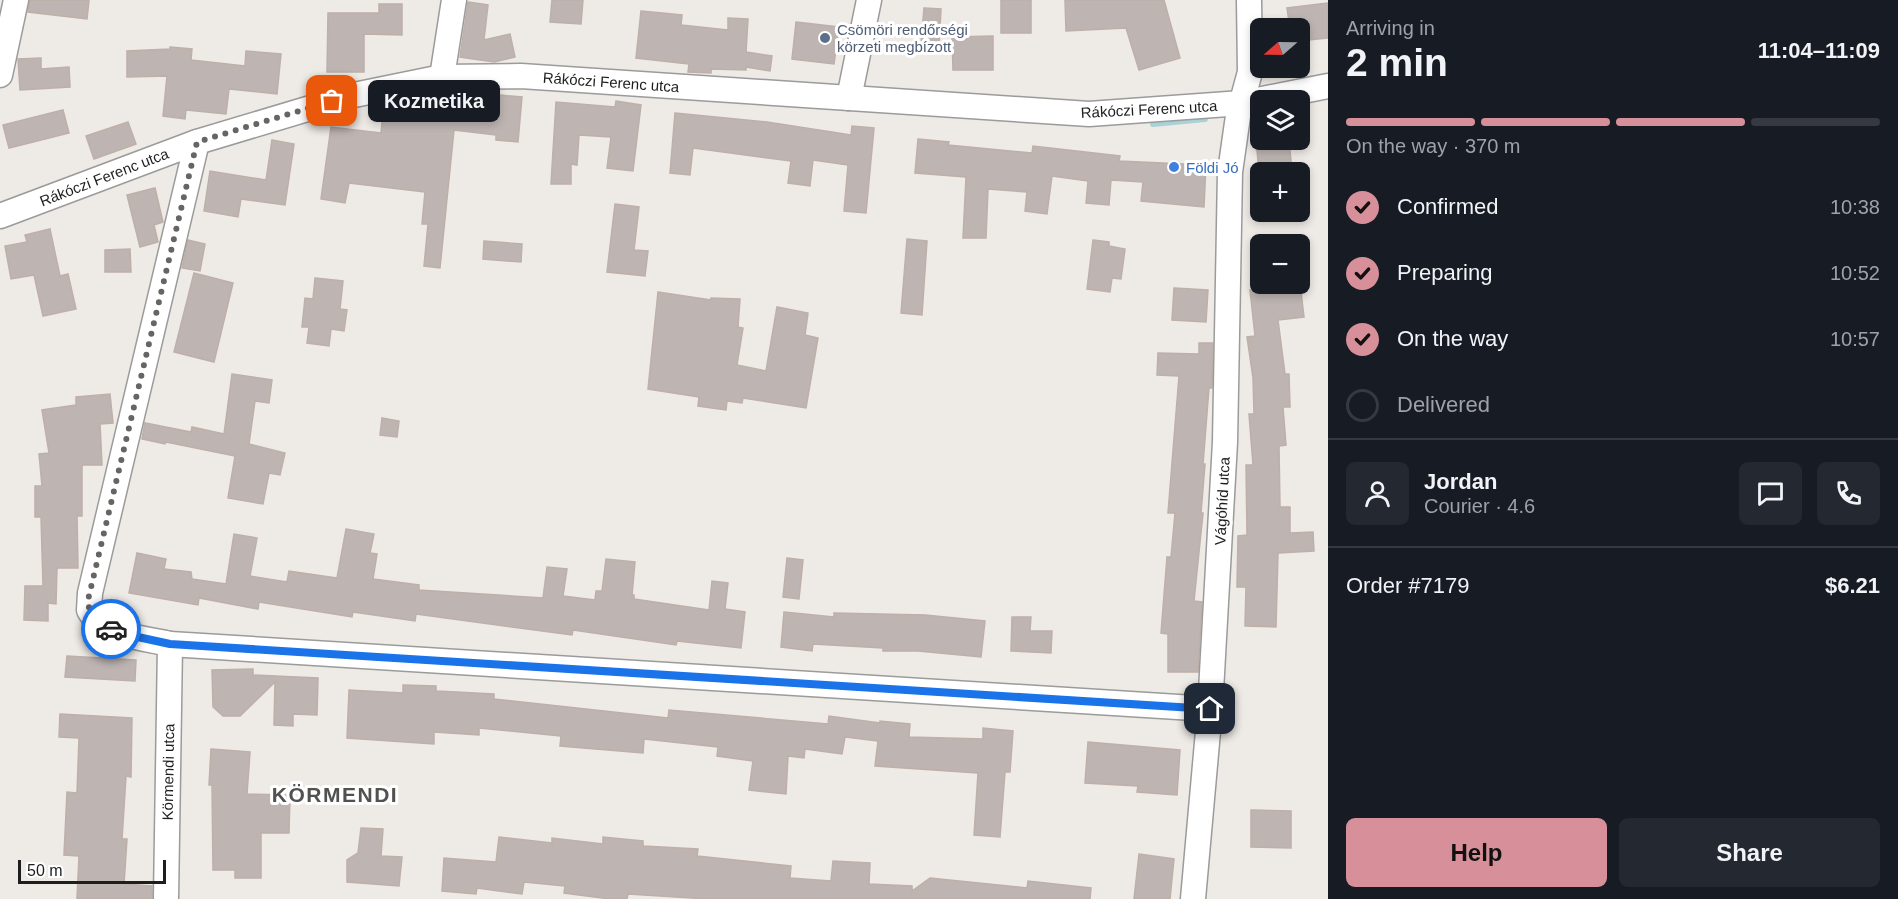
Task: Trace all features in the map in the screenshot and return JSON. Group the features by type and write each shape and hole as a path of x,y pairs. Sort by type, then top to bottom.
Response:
{"street":[{"path":"0,75 16,0"},
{"path":"442,77 454,0"},
{"path":"849,98 868,0"},
{"name":"Vágóhíd utca","path":"1193,899 1210,709 1225,442 1230,172 1238,116 1250,72 1249,0"},
{"name":"Rákóczi Ferenc utca","path":"0,216 197,142 354,95 442,77 521,76 1089,114 1242,103 1328,86"},
{"path":"197,142 88,600 89,610 99,624 124,634 170,644 1210,709"},
{"name":"Körmendi utca","path":"166,899 170,644"}],"building":[{"path":"30,0 89,0 87,19 28,12"},
{"path":"552,0 583,0 581,24 550,22"},
{"path":"1001,0 1031,0 1031,33 1001,33"},
{"path":"1065,0 1164,0 1180,58 1139,70 1126,28 1066,31"},
{"path":"468,2 488,5 484,40 510,34 515,57 494,62 460,57"},
{"path":"1328,3 1328,38 1310,40 1310,18 1288,18 1287,8"},
{"path":"379,4 402,4 402,35 364,34 364,72 327,72 328,13 379,13"},
{"path":"924,8 941,9 939,46 921,44"},
{"path":"641,11 682,15 681,25 728,30 728,18 748,19 746,52 772,56 770,71 746,67 746,70 711,69 711,73 688,72 689,64 636,58"},
{"path":"796,22 839,27 834,64 792,59"},
{"path":"993,36 993,70 953,70 952,37"},
{"path":"170,47 192,49 191,60 245,66 246,51 281,54 277,94 229,89 226,114 186,110 185,119 163,116 167,76 127,77 127,51 170,49"},
{"path":"41,58 41,69 69,67 70,87 20,90 18,59"},
{"path":"500,95 522,97 518,142 496,140 496,135 454,130 440,268 424,266 428,224 422,224 425,192 349,183 345,203 321,199 331,127 381,133 383,112 433,118 435,98 499,105"},
{"path":"616,101 641,105 633,171 607,168 611,137 579,135 577,165 571,164 571,184 551,184 556,102 615,107"},
{"path":"63,110 69,133 9,148 3,125"},
{"path":"675,113 767,122 851,135 852,126 874,128 866,213 844,211 848,165 813,160 810,186 788,183 791,161 693,148 690,175 670,173"},
{"path":"128,122 136,144 94,159 86,136"},
{"path":"918,139 949,142 948,145 1032,153 1033,146 1120,156 1119,161 1206,165 1204,207 1141,201 1143,182 1111,180 1109,205 1086,203 1088,181 1052,176 1047,214 1025,211 1027,192 988,189 986,238 963,238 966,177 915,173"},
{"path":"272,140 294,144 285,205 241,199 238,217 204,211 210,171 266,180"},
{"path":"1257,150 1290,150 1291,162 1258,162"},
{"path":"155,188 163,222 154,225 158,242 140,247 127,195"},
{"path":"615,204 639,207 634,250 648,251 645,276 607,272"},
{"path":"50,229 60,276 68,274 76,309 43,316 34,275 11,279 5,246 27,242 25,235"},
{"path":"907,239 927,241 922,315 901,313"},
{"path":"188,240 205,244 200,271 182,268"},
{"path":"1093,240 1109,242 1109,246 1125,249 1121,279 1112,278 1110,292 1087,289"},
{"path":"484,241 522,244 521,262 483,259"},
{"path":"130,249 131,272 105,272 105,250"},
{"path":"194,273 233,283 214,362 174,352"},
{"path":"315,278 343,281 340,309 347,310 344,331 331,329 329,346 307,343 309,327 302,327 305,298 313,299"},
{"path":"1174,288 1208,290 1206,322 1172,320"},
{"path":"658,292 711,300 711,298 740,299 738,327 743,328 737,365 766,371 777,307 808,313 805,335 818,338 806,408 743,398 742,403 727,401 726,410 698,406 699,397 648,389"},
{"path":"1250,294 1301,294 1304,317 1278,320 1285,374 1289,374 1290,407 1283,407 1286,445 1279,446 1280,507 1290,507 1290,533 1313,532 1314,551 1278,553 1276,627 1245,626 1246,587 1237,587 1238,536 1247,535 1246,465 1253,465 1249,414 1254,414 1253,378 1247,337 1255,336"},
{"path":"1199,343 1213,343 1212,388 1209,388 1203,464 1205,464 1201,513 1203,513 1194,601 1202,602 1198,672 1168,672 1168,634 1161,633 1167,557 1171,557 1175,513 1168,513 1179,376 1157,375 1158,353 1199,354"},
{"path":"232,374 272,380 269,403 255,401 249,444 285,453 280,475 269,473 263,504 228,498 235,456 142,439 145,423 191,432 192,427 224,434"},
{"path":"110,394 113,423 100,424 102,465 82,465 82,516 77,516 78,568 57,568 56,604 48,603 48,621 24,620 25,586 43,586 41,517 35,517 35,486 42,486 39,454 49,453 42,410 76,405 76,397"},
{"path":"382,418 399,421 397,437 380,435"},
{"path":"346,529 374,534 370,553 377,554 373,579 419,585 419,590 543,598 547,567 567,569 563,596 595,600 596,591 602,591 606,559 635,562 632,595 634,599 709,610 712,581 728,583 725,609 745,612 741,648 677,641 676,645 573,630 572,635 416,614 415,621 353,612 352,617 259,602 258,609 199,598 198,605 129,593 137,553 166,559 164,569 191,572 192,579 226,584 234,534 257,538 250,576 287,582 289,571 337,578"},
{"path":"787,558 803,560 799,599 783,597"},
{"path":"784,612 834,617 834,613 925,615 985,621 981,657 813,644 812,651 781,647"},
{"path":"1012,617 1031,617 1030,631 1052,631 1051,653 1011,651"},
{"path":"67,656 136,660 135,681 65,677"},
{"path":"253,669 253,675 318,678 317,715 293,714 293,726 274,725 275,682 240,716 223,716 213,707 212,670"},
{"path":"403,685 436,686 436,691 494,694 494,699 668,718 669,710 828,724 829,716 880,723 880,721 910,724 909,737 983,739 983,728 1013,731 1010,772 1005,772 1000,837 974,835 978,773 875,766 878,741 845,737 842,754 805,749 804,758 788,756 786,794 749,790 753,761 717,756 718,747 644,739 643,753 560,746 561,736 479,728 479,735 434,732 434,744 347,738 349,690 403,693"},
{"path":"60,714 132,718 131,777 126,776 122,839 127,839 124,884 152,886 152,899 77,899 79,856 64,855 67,792 77,793 79,738 59,737"},
{"path":"1088,742 1180,750 1177,795 1137,792 1138,786 1085,783"},
{"path":"211,749 250,752 247,794 290,795 289,833 261,833 261,878 235,878 235,870 213,870 212,785 209,785"},
{"path":"1251,810 1291,811 1291,848 1251,847"},
{"path":"361,828 383,829 381,856 402,857 399,886 347,882 347,860 358,853"},
{"path":"499,837 552,843 552,838 603,844 603,837 643,841 643,846 698,849 697,856 791,866 790,878 831,881 833,861 870,863 869,884 912,886 912,891 930,878 1027,888 1028,881 1091,888 1090,899 708,899 628,894 627,899 610,899 564,893 565,886 524,882 522,894 477,888 476,894 442,891 444,858 496,862"},
{"path":"1139,854 1174,859 1170,899 1134,899"}],"waterway":[{"path":"1153,124 1205,119"}],"way so far":[{"path":"111,629 99,624 93,617 89,610 88,600 197,142 332,101"}],"place":[{"name":"Csömöri rendőrségi körzeti megbízott","path":"825,38"},
{"name":"Kozmetika","path":"332,101"},
{"name":"Földi Jó","path":"1174,167"}],"district":[{"name":"KÖRMENDI","path":"335,794"}],"route":[{"path":"111,629 170,644 1210,709"}]}
